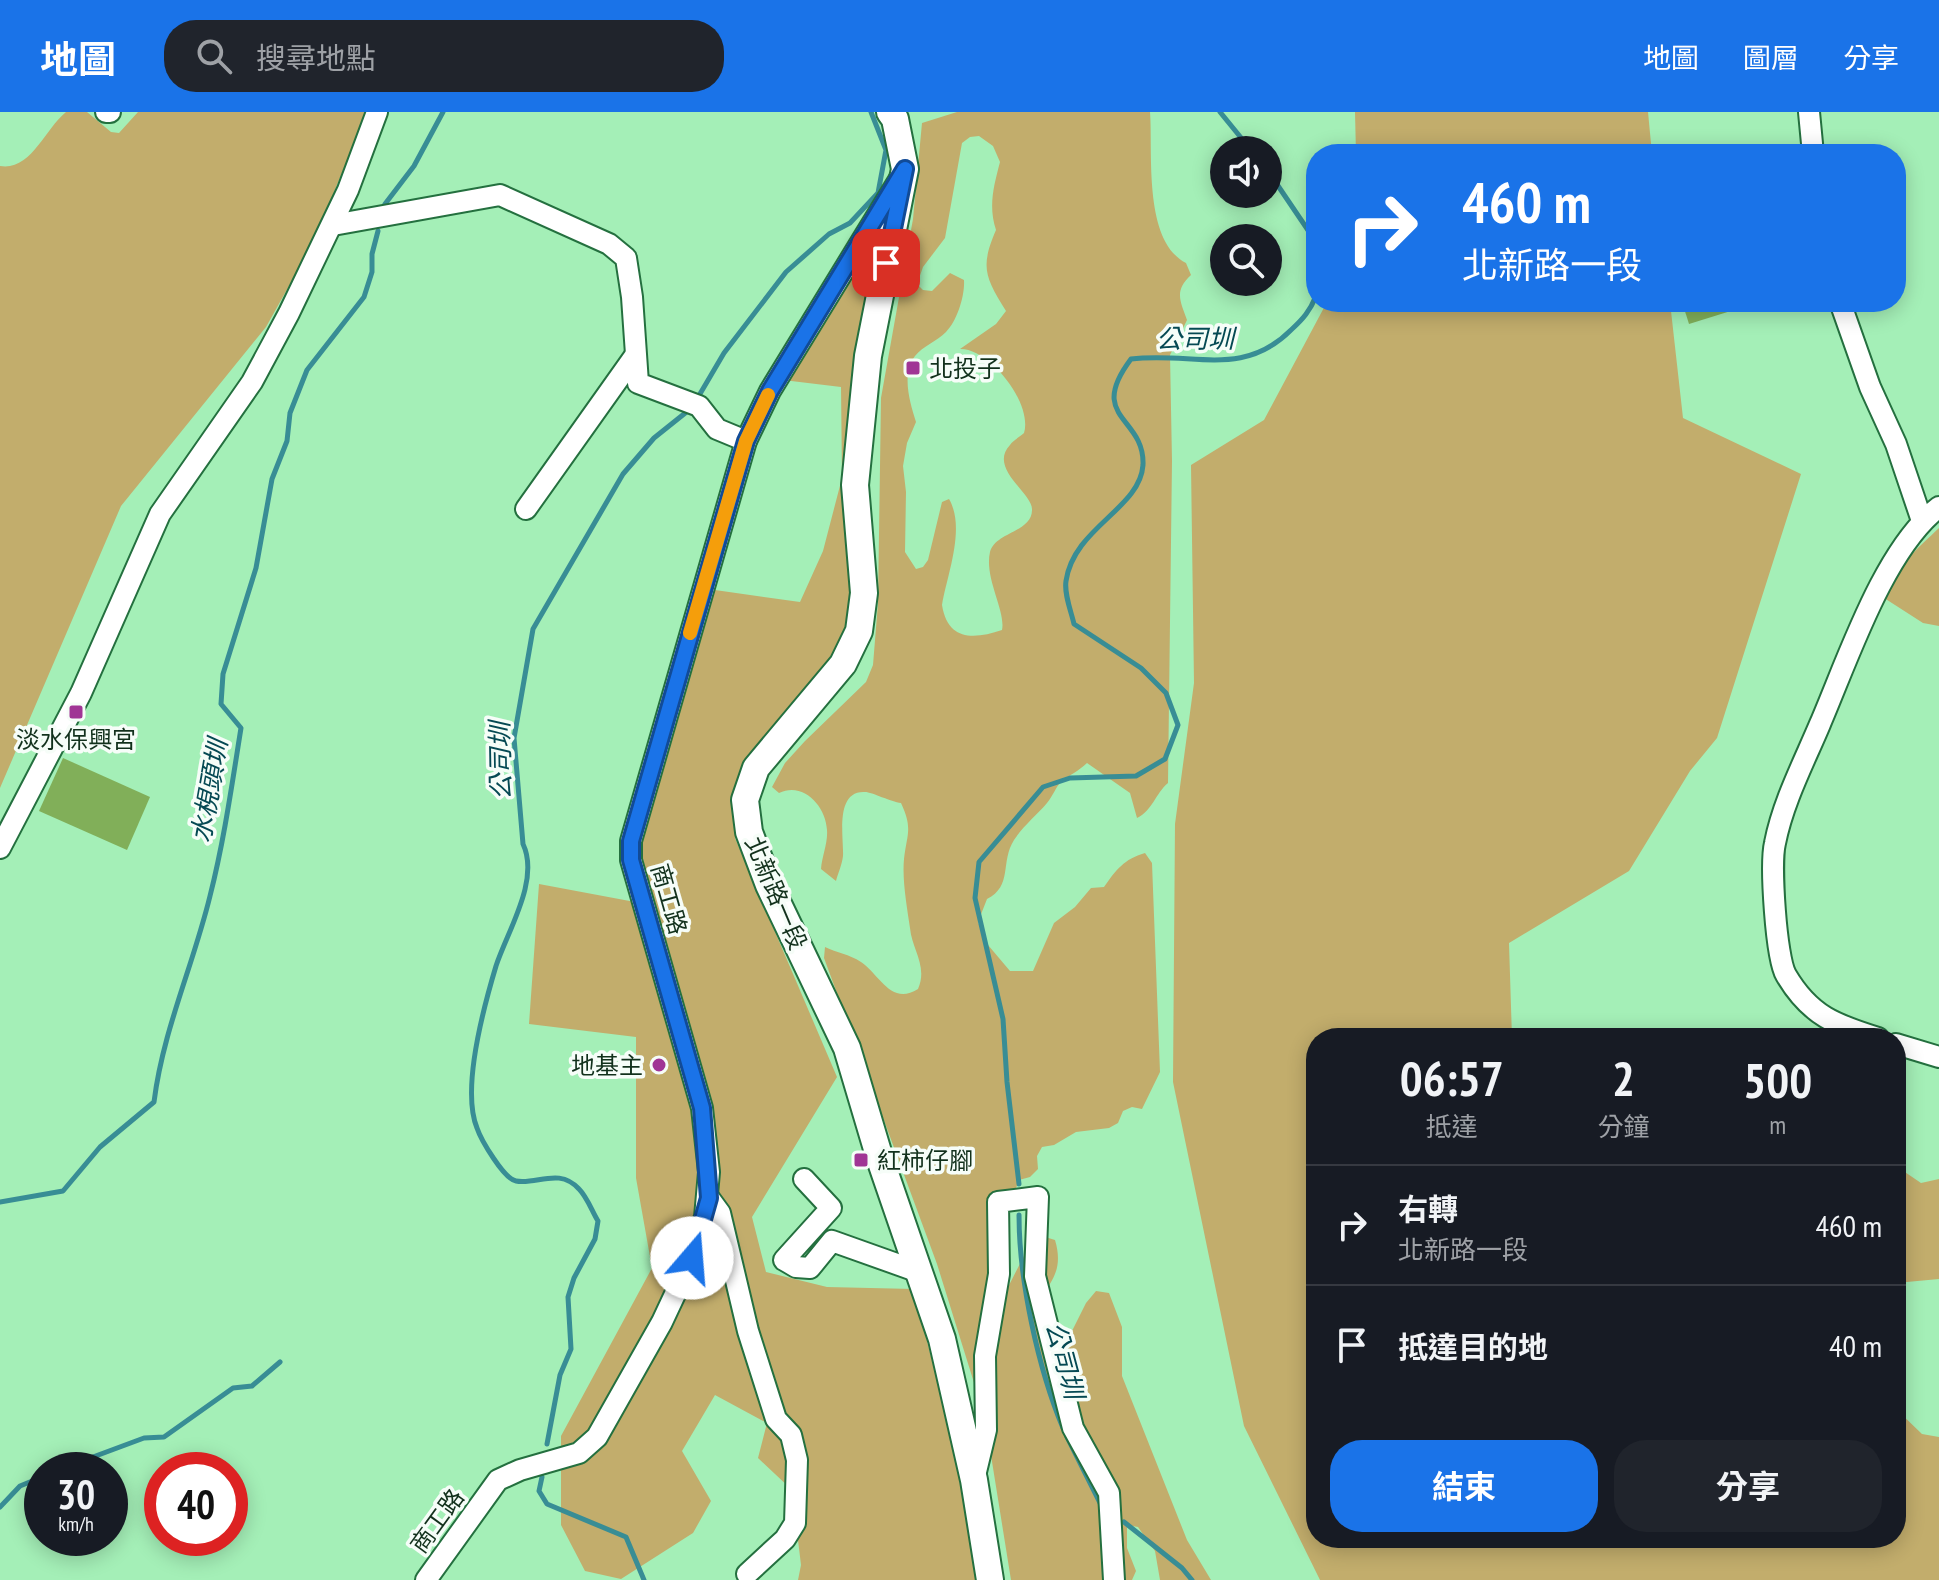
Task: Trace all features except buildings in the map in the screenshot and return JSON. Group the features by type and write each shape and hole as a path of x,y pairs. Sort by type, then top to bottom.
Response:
{"main road":[{"path":"890,112 895,119 905,169"},
{"name":"北新路一段","path":"905,169 868,356 855,485 864,593 859,631 843,664 756,768 745,800 749,832 769,885 847,1048 880,1159 942,1339 974,1480 990,1580"}],"street":[{"path":"0,848 81,693 160,514 252,382 333,225 365,150 377,112"},
{"path":"1809,112 1812,144"},
{"name":"商工路","path":"426,1580 498,1480 520,1470 579,1453 597,1437 668,1309 692,1258 709,1198 702,1108 631,860 631,841 746,441 770,391 905,169"},
{"path":"333,225 500,195 609,244 626,258 638,383 692,403 717,429 746,441"},
{"path":"1842,312 1896,444 1922,521"},
{"path":"526,509 634,357"},
{"path":"1846,1028 1811,1009 1784,972 1775,907 1774,844 1797,779 1885,576 1922,521 1939,507"},
{"path":"1906,1047 1939,1057"},
{"path":"804,1179 831,1208 784,1260 796,1267 810,1268 832,1241 919,1272"},
{"path":"974,1480 986,1430 985,1356 999,1274 998,1202 1038,1197 1035,1276 1073,1428 1109,1493 1114,1580"},
{"path":"709,1198 720,1213 748,1331 776,1419 791,1435 797,1460 795,1523 785,1539 747,1574"}],"shaded area":[{"path":"66,112 87,112 111,132 119,133 138,112 367,112 313,243 266,327 121,506 0,788 0,166 11,166 29,156"},
{"path":"957,112 1150,112 1151,172 1157,216 1172,252 1186,263 1191,275 1180,291 1187,320 1170,355 1172,461 1168,783 1147,811 1137,818 1130,793 1087,763 1059,784 1047,803 1014,840 1000,887 987,899 978,922 988,945 1010,971 1033,971 1054,923 1075,907 1091,888 1104,887 1121,866 1138,855 1145,853 1152,863 1160,1072 1142,1109 1132,1107 1123,1111 1118,1123 1109,1128 1076,1132 1054,1145 1042,1147 1037,1156 1038,1169 1030,1177 1019,1180 993,1250 1004,1295 1030,1244 1042,1236 1055,1240 1057,1266 1036,1311 1035,1322 1041,1337 1058,1359 1086,1303 1096,1291 1109,1293 1122,1327 1122,1376 1187,1540 1211,1580 1160,1580 1155,1551 1138,1527 1127,1525 1127,1548 1136,1571 1132,1580 1011,1580 985,1418 937,1264 824,958 825,947 861,962 893,991 900,994 918,989 920,965 911,936 904,885 907,819 901,803 865,792 855,793 845,807 842,859 836,881 821,869 827,830 818,805 804,793 788,790 779,793 772,787 785,763 866,682 873,665 878,603 881,398 913,219 922,123","holes":["979,136 993,146 1000,162 992,204 996,230 988,253 987,272 1006,311 996,324 960,349 972,351 996,367 1016,393 1025,421 1024,433 1010,445 1004,462 1032,509 1027,523 999,540 990,552 990,572 1001,613 1002,630 973,636 957,632 950,626 942,605 956,537 954,511 949,499 942,502 928,560 923,567 916,569 905,552 903,466 907,443 916,422 908,389 908,371 918,352 942,335 954,321 960,308 964,280 950,273 932,291 923,290 917,284 923,267 945,238 962,143 970,137"]},
{"path":"1355,112 1648,112 1651,144 1356,144"},
{"path":"900,172 852,639 747,768 735,838 837,1077 752,1217 766,1272 827,1287 914,1289 987,1580 798,1580 801,1565 792,1490 758,1458 767,1423 715,1395 682,1451 711,1501 693,1533 621,1579 585,1571 561,1525 561,1436 652,1268 636,1178 636,1037 529,1024 539,884 651,905 639,836 708,589 800,602 823,551 842,478 841,387 783,380"},
{"path":"1322,312 1671,312 1683,418 1801,474 1717,738 1690,771 1629,871 1509,943 1512,1028 1306,1028 1306,1548 1906,1548 1906,1419 1922,1434 1939,1437 1939,1580 1320,1580 1244,1426 1173,1082 1175,824 1194,683 1191,465 1264,420"},
{"path":"1939,528 1939,626 1923,623 1881,596 1899,569"},
{"path":"1906,1173 1921,1183 1939,1179 1939,1279 1906,1282"}],"waterway":[{"name":"水梘頭圳","path":"385,204 414,166 443,112"},
{"name":"公司圳","path":"697,399 724,353 786,272 829,234 850,223 878,193 886,150 871,112"},
{"name":"公司圳","path":"1220,112 1240,136"},
{"name":"公司圳","path":"1282,192 1306,227"},
{"name":"水梘頭圳","path":"0,1202 63,1191 100,1147 154,1102 164,1049 203,922 224,833 241,728 221,704 223,674 256,568 272,479 287,441 290,413 307,370 364,297 372,272 372,254 378,231"},
{"name":"公司圳","path":"1019,1184 1003,1019 975,898 979,862 1043,787 1070,778 1136,776 1165,759 1178,725 1166,693 1141,668 1074,624 1067,597 1066,581 1071,562 1093,532 1131,494 1143,465 1136,436 1121,416 1114,394 1131,359 1216,360 1254,354 1273,345 1307,312"},
{"name":"公司圳","path":"547,1444 560,1375 571,1349 568,1297 574,1278 595,1239 598,1221 579,1189 564,1179 524,1182 511,1179 499,1167 483,1141 473,1111 473,1070 480,1025 496,966 520,905 528,873 514,738 533,629 623,474 654,438 689,410"},
{"name":"公司圳","path":"1019,1215 1026,1295 1046,1379 1063,1428"},
{"path":"106,1452 144,1438 164,1437 233,1388 252,1386 280,1362"},
{"name":"公司圳","path":"1067,1437 1102,1507"},
{"name":"公司圳","path":"542,1477 539,1491 547,1504 626,1537 644,1580"},
{"path":"0,1507 24,1484"},
{"name":"公司圳","path":"1124,1522 1182,1568 1192,1580"}],"slow traffic":[{"path":"690,633 746,441 768,395"}],"place":[{"name":"北投子","path":"913,368"},
{"name":"淡水保興宮","path":"76,712"},
{"name":"地基主","path":"659,1065"},
{"name":"紅柿仔腳","path":"861,1160"}],"route":[{"path":"692,1258 709,1198 702,1108 631,860 631,841 746,441 770,391 905,169 886,263"}]}
